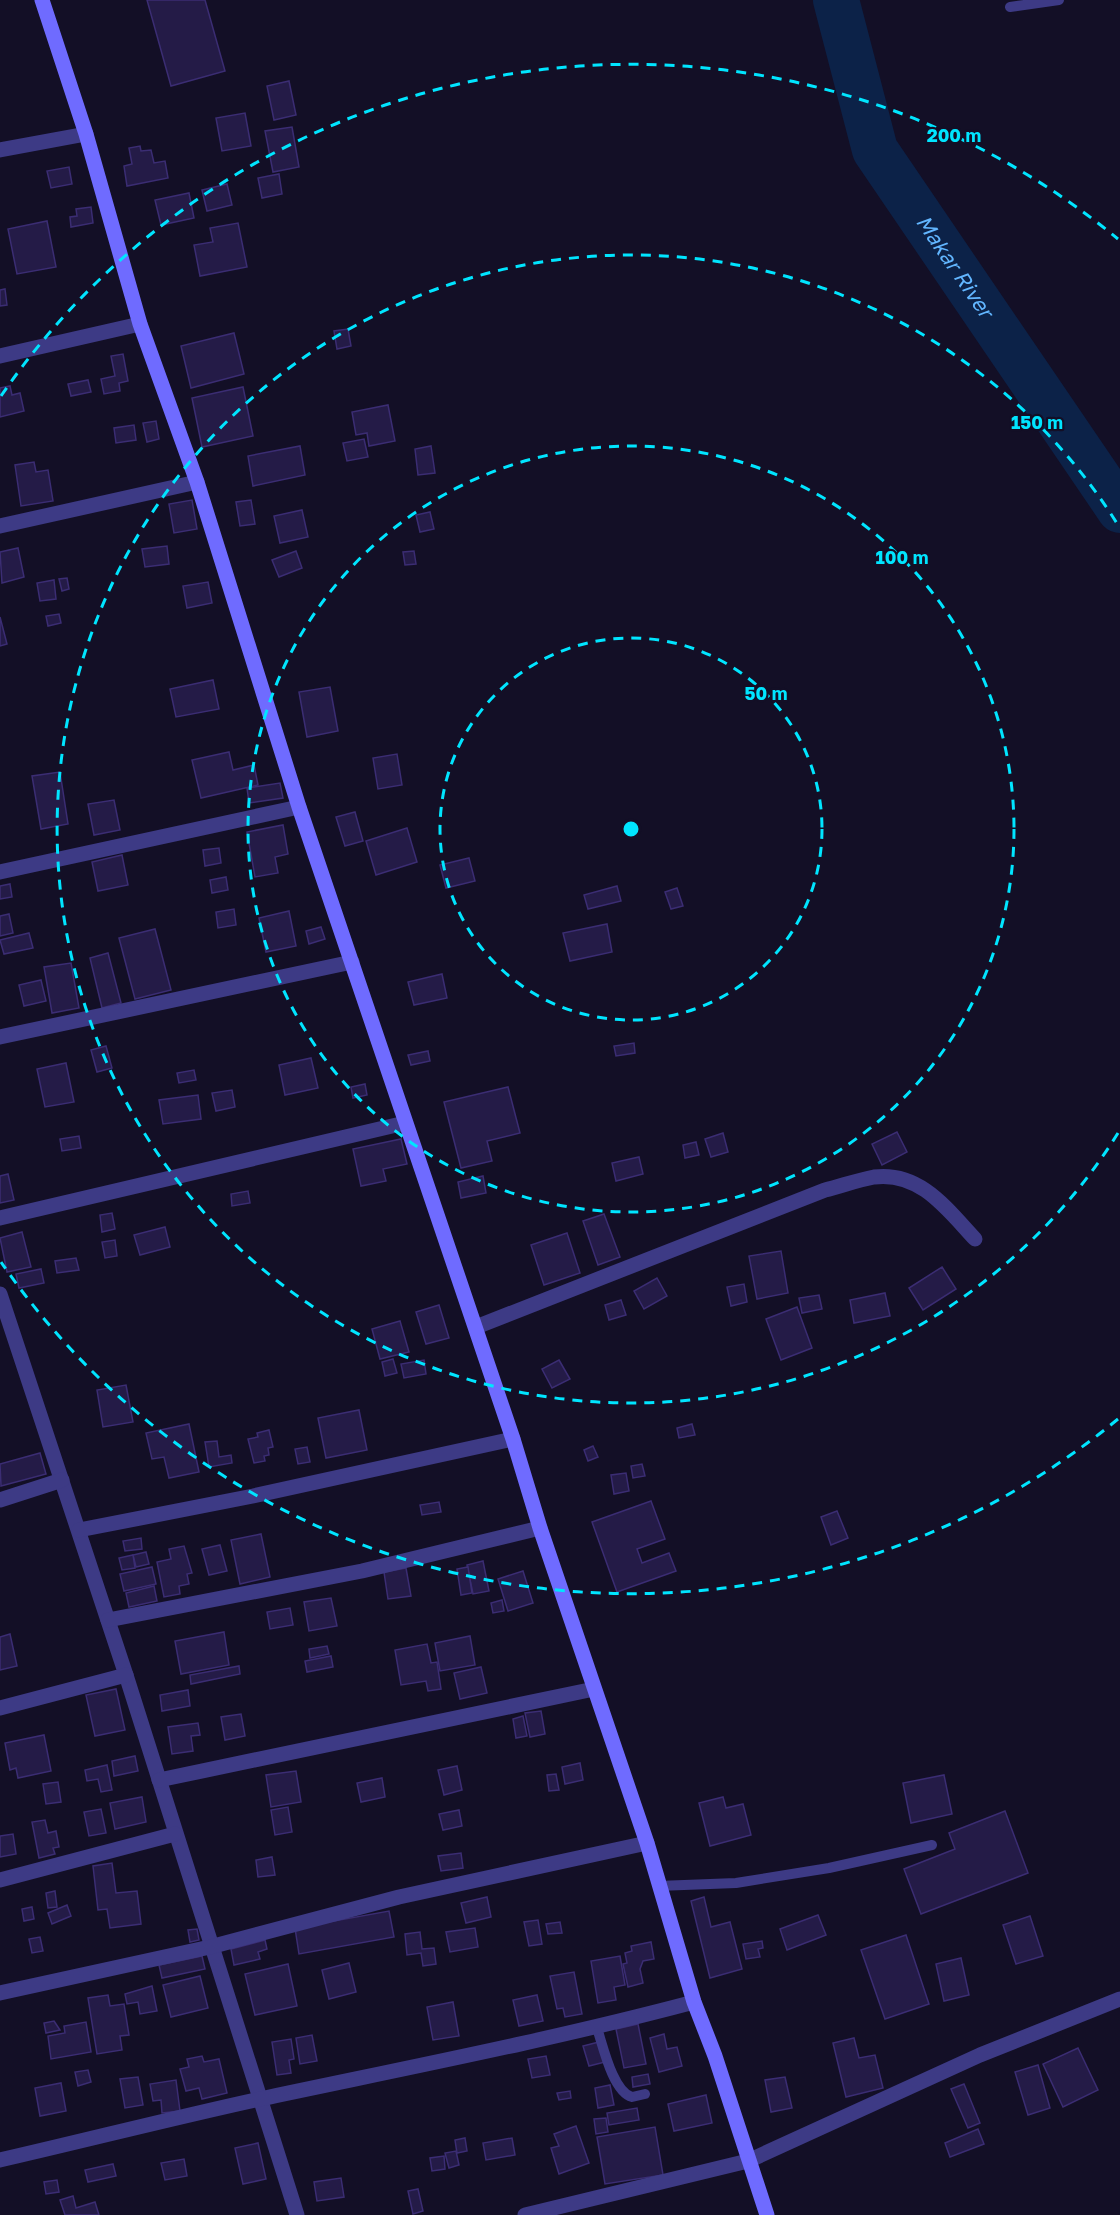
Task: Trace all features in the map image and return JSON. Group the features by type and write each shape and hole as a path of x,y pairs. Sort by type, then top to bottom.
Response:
{"street":[{"path":"42,0 86,135 140,324 197,482 299,807 476,1327 540,1528 647,1843 694,2002 715,2056 767,2215"},
{"path":"0,150 86,135"},
{"path":"0,356 140,324"},
{"path":"0,526 197,482"},
{"path":"0,872 299,807"},
{"path":"0,1037 352,962"},
{"path":"0,1218 405,1123"},
{"path":"476,1327 825,1190 875,1177 903,1178 928,1190 975,1239"},
{"path":"0,1294 3,1314 79,1530 297,2215"},
{"path":"79,1530 254,1497 513,1439"},
{"path":"0,1500 62,1480"},
{"path":"108,1620 362,1571 540,1528"},
{"path":"0,1708 126,1675"},
{"path":"159,1780 594,1689"},
{"path":"0,1880 175,1834"},
{"path":"0,1993 210,1947 399,1897 647,1843"},
{"path":"525,2215 748,2161 980,2055 1120,2000"},
{"path":"0,2160 260,2099 440,2063 597,2028 694,2002"}],"lane":[{"path":"1010,7 1059,0"},
{"path":"658,1886 736,1883 829,1868 932,1845"},
{"path":"597,2028 610,2069 621,2090 632,2097 645,2094"}],"building":[{"path":"147,0 205,0 225,71 171,86"},
{"path":"289,81 296,115 274,120 267,86"},
{"path":"245,113 251,146 222,151 216,118"},
{"path":"292,127 299,167 273,172 265,131"},
{"path":"140,146 141,151 151,150 154,163 165,161 168,178 127,186 124,166 132,164 129,148"},
{"path":"69,167 72,184 51,188 47,171"},
{"path":"279,174 282,194 262,198 258,178"},
{"path":"227,184 232,205 207,211 202,190"},
{"path":"189,193 194,218 161,225 155,200"},
{"path":"91,207 93,223 71,227 70,217 77,216 76,209"},
{"path":"47,221 56,267 17,274 8,229"},
{"path":"238,223 247,267 200,276 194,245 213,242 210,228"},
{"path":"5,289 7,305 0,306 0,290"},
{"path":"348,329 351,346 337,349 334,331"},
{"path":"234,333 244,374 191,388 181,346"},
{"path":"123,354 128,381 119,383 120,391 104,394 101,379 115,376 111,356"},
{"path":"88,380 91,392 71,396 68,384"},
{"path":"10,386 12,395 20,393 24,411 0,417 0,388"},
{"path":"243,387 253,436 202,447 192,398"},
{"path":"388,405 395,441 369,446 367,433 356,435 352,412"},
{"path":"156,421 159,439 147,442 143,423"},
{"path":"134,425 136,440 116,443 114,428"},
{"path":"364,439 368,457 347,461 343,443"},
{"path":"300,446 305,475 253,486 248,456"},
{"path":"431,446 435,473 418,475 415,449"},
{"path":"34,462 36,472 48,470 53,501 21,506 15,465"},
{"path":"192,500 197,529 174,533 169,504"},
{"path":"251,500 255,524 240,526 236,502"},
{"path":"302,510 308,537 280,543 274,516"},
{"path":"430,512 434,529 420,532 416,515"},
{"path":"167,546 169,564 145,567 142,549"},
{"path":"18,548 24,577 2,583 0,552"},
{"path":"296,551 302,568 279,577 272,560"},
{"path":"414,551 416,564 405,565 403,552"},
{"path":"67,578 69,589 62,591 59,579"},
{"path":"54,580 56,599 40,601 37,583"},
{"path":"208,582 212,603 187,608 183,586"},
{"path":"59,614 61,623 48,626 46,616"},
{"path":"0,617 7,644 0,646"},
{"path":"213,680 219,709 176,717 170,689"},
{"path":"330,687 338,731 307,737 299,692"},
{"path":"229,752 233,770 254,765 258,785 201,798 192,760"},
{"path":"397,754 402,785 378,789 373,758"},
{"path":"60,772 68,824 41,829 32,776"},
{"path":"280,783 283,798 249,803 247,788"},
{"path":"114,800 120,830 94,835 88,804"},
{"path":"355,812 363,841 345,846 336,817"},
{"path":"283,825 288,854 275,857 278,873 255,877 247,832"},
{"path":"407,828 417,862 376,875 366,841"},
{"path":"219,848 221,863 205,866 203,850"},
{"path":"122,855 128,885 98,891 92,862"},
{"path":"469,858 475,881 446,888 440,865"},
{"path":"226,877 228,890 212,893 210,880"},
{"path":"10,884 12,897 0,899 0,886"},
{"path":"617,886 621,901 588,909 584,895"},
{"path":"677,888 683,906 671,909 665,892"},
{"path":"234,909 236,925 218,928 216,912"},
{"path":"289,911 296,946 266,952 259,918"},
{"path":"9,914 13,933 0,936 0,916"},
{"path":"607,924 612,952 570,961 563,933"},
{"path":"321,927 325,939 309,944 306,931"},
{"path":"155,929 171,990 135,999 119,938"},
{"path":"29,933 33,948 4,954 0,940"},
{"path":"108,953 121,1003 102,1008 90,958"},
{"path":"71,963 79,1008 52,1013 44,967"},
{"path":"442,974 447,998 414,1005 408,982"},
{"path":"41,980 46,1001 24,1006 19,985"},
{"path":"634,1043 635,1053 616,1056 614,1046"},
{"path":"106,1046 112,1068 97,1072 91,1050"},
{"path":"428,1051 430,1061 411,1065 408,1055"},
{"path":"311,1058 318,1088 285,1095 279,1065"},
{"path":"66,1063 74,1102 45,1107 37,1069"},
{"path":"194,1070 196,1080 179,1083 177,1073"},
{"path":"365,1084 367,1095 353,1098 351,1087"},
{"path":"508,1087 520,1133 487,1141 492,1161 461,1168 444,1102"},
{"path":"232,1090 235,1107 216,1111 212,1093"},
{"path":"198,1095 201,1119 163,1124 159,1100"},
{"path":"897,1132 907,1152 882,1165 872,1144"},
{"path":"723,1133 728,1152 711,1157 705,1139"},
{"path":"79,1136 81,1148 62,1151 60,1139"},
{"path":"401,1139 407,1164 383,1169 386,1181 361,1186 353,1149"},
{"path":"696,1142 699,1155 685,1158 683,1145"},
{"path":"639,1157 643,1174 616,1181 612,1163"},
{"path":"8,1174 14,1200 0,1203 0,1176"},
{"path":"483,1176 486,1193 461,1198 458,1182"},
{"path":"248,1191 250,1203 232,1206 231,1194"},
{"path":"112,1213 115,1229 102,1232 100,1215"},
{"path":"604,1214 620,1257 598,1265 583,1221"},
{"path":"165,1227 170,1247 140,1255 134,1235"},
{"path":"22,1232 31,1267 7,1272 0,1238"},
{"path":"567,1233 580,1273 544,1285 531,1245"},
{"path":"115,1240 117,1256 105,1258 102,1242"},
{"path":"781,1251 788,1293 757,1299 749,1256"},
{"path":"76,1258 79,1270 57,1273 55,1261"},
{"path":"942,1267 956,1289 923,1310 909,1288"},
{"path":"41,1269 44,1283 19,1288 16,1274"},
{"path":"657,1278 667,1296 644,1309 634,1291"},
{"path":"744,1284 747,1302 731,1306 727,1287"},
{"path":"885,1293 890,1316 854,1323 850,1300"},
{"path":"819,1295 822,1309 802,1313 799,1298"},
{"path":"621,1300 626,1315 609,1320 605,1305"},
{"path":"439,1305 449,1338 426,1344 416,1312"},
{"path":"797,1307 812,1348 781,1360 766,1319"},
{"path":"400,1321 409,1352 380,1359 372,1329"},
{"path":"393,1359 397,1373 385,1376 382,1362"},
{"path":"424,1360 426,1374 404,1378 401,1364"},
{"path":"559,1360 570,1379 552,1388 542,1369"},
{"path":"126,1385 133,1422 103,1427 97,1390"},
{"path":"359,1410 367,1450 326,1458 318,1418"},
{"path":"189,1424 199,1472 169,1478 164,1457 152,1459 146,1433"},
{"path":"692,1424 695,1435 679,1438 677,1428"},
{"path":"269,1430 273,1447 268,1448 269,1455 264,1456 265,1461 254,1463 248,1439 258,1437 257,1433"},
{"path":"217,1441 219,1457 231,1455 232,1463 209,1467 205,1442"},
{"path":"593,1446 598,1457 588,1461 584,1450"},
{"path":"307,1447 310,1462 298,1464 295,1449"},
{"path":"40,1453 46,1474 1,1486 0,1464"},
{"path":"642,1464 645,1476 633,1478 631,1466"},
{"path":"626,1473 629,1491 614,1494 611,1475"},
{"path":"651,1501 665,1539 637,1549 642,1563 669,1553 676,1571 617,1592 592,1522"},
{"path":"439,1502 441,1512 422,1515 420,1505"},
{"path":"837,1511 848,1538 831,1545 821,1517"},
{"path":"261,1534 270,1577 240,1584 231,1540"},
{"path":"141,1538 142,1549 125,1551 123,1541"},
{"path":"220,1545 227,1571 209,1575 202,1549"},
{"path":"184,1546 192,1573 187,1574 189,1584 179,1586 180,1594 164,1597 157,1562 171,1559 169,1549"},
{"path":"146,1552 149,1564 136,1567 133,1555"},
{"path":"133,1555 135,1568 122,1570 119,1558"},
{"path":"483,1561 489,1591 473,1594 467,1565"},
{"path":"152,1567 156,1584 124,1591 120,1574"},
{"path":"468,1567 472,1593 461,1595 457,1569"},
{"path":"406,1568 411,1596 388,1599 384,1572"},
{"path":"523,1571 533,1603 508,1611 498,1579"},
{"path":"154,1586 157,1601 129,1607 126,1593"},
{"path":"331,1598 337,1626 309,1631 304,1602"},
{"path":"502,1600 504,1611 493,1613 491,1603"},
{"path":"290,1608 293,1625 270,1629 267,1612"},
{"path":"224,1632 229,1665 181,1674 175,1641"},
{"path":"10,1634 17,1666 0,1670 0,1637"},
{"path":"470,1636 475,1665 440,1671 435,1643"},
{"path":"427,1644 431,1663 437,1662 441,1689 428,1691 426,1681 401,1685 395,1650"},
{"path":"327,1646 329,1654 310,1658 309,1649"},
{"path":"331,1656 333,1667 307,1672 305,1661"},
{"path":"239,1666 240,1674 191,1684 190,1675"},
{"path":"481,1667 487,1693 460,1699 454,1673"},
{"path":"116,1689 125,1730 95,1736 86,1695"},
{"path":"188,1690 190,1706 162,1711 160,1695"},
{"path":"541,1711 545,1734 530,1737 525,1713"},
{"path":"241,1714 245,1736 225,1740 221,1717"},
{"path":"523,1716 527,1736 516,1738 513,1719"},
{"path":"198,1723 200,1735 191,1736 193,1751 172,1754 168,1727"},
{"path":"44,1735 51,1771 18,1778 16,1768 10,1770 5,1743"},
{"path":"135,1756 138,1771 114,1776 112,1761"},
{"path":"580,1763 583,1780 565,1784 562,1767"},
{"path":"107,1765 112,1790 101,1792 98,1779 87,1781 85,1770"},
{"path":"457,1766 462,1790 444,1795 438,1770"},
{"path":"296,1771 301,1802 271,1807 266,1775"},
{"path":"556,1774 559,1790 549,1791 547,1775"},
{"path":"944,1775 952,1814 911,1823 903,1783"},
{"path":"382,1778 385,1797 361,1802 357,1783"},
{"path":"58,1782 61,1802 46,1804 43,1784"},
{"path":"142,1797 146,1822 115,1829 110,1803"},
{"path":"723,1797 726,1808 743,1804 751,1835 710,1846 699,1803"},
{"path":"288,1807 292,1832 275,1835 271,1810"},
{"path":"101,1809 106,1833 89,1836 84,1812"},
{"path":"459,1810 462,1826 443,1830 439,1814"},
{"path":"1005,1811 1028,1873 921,1914 904,1869 955,1849 949,1833"},
{"path":"45,1820 48,1833 56,1831 59,1847 53,1848 55,1854 39,1858 32,1822"},
{"path":"13,1834 16,1854 0,1857 0,1836"},
{"path":"461,1853 463,1868 441,1871 438,1856"},
{"path":"272,1857 275,1875 258,1877 256,1860"},
{"path":"112,1863 116,1893 137,1891 141,1924 110,1928 107,1909 98,1910 93,1866"},
{"path":"55,1891 57,1907 48,1908 46,1893"},
{"path":"487,1897 491,1917 466,1923 461,1903"},
{"path":"704,1897 711,1927 730,1922 742,1969 710,1978 691,1901"},
{"path":"67,1905 71,1916 52,1924 48,1913"},
{"path":"32,1907 34,1919 24,1921 22,1909"},
{"path":"389,1911 394,1937 299,1954 295,1928"},
{"path":"818,1915 826,1935 787,1950 780,1929"},
{"path":"1030,1916 1043,1956 1016,1964 1003,1925"},
{"path":"538,1920 542,1944 529,1946 524,1922"},
{"path":"560,1922 562,1933 548,1934 546,1924"},
{"path":"475,1928 478,1947 450,1952 446,1932"},
{"path":"197,1929 199,1940 190,1942 188,1930"},
{"path":"420,1932 422,1949 434,1948 436,1964 423,1966 421,1953 407,1955 405,1934"},
{"path":"906,1935 929,2004 885,2019 861,1950"},
{"path":"40,1937 43,1951 32,1953 29,1939"},
{"path":"265,1940 267,1949 258,1952 260,1959 234,1965 231,1949"},
{"path":"762,1941 763,1948 758,1949 760,1957 746,1959 743,1944"},
{"path":"651,1942 654,1959 643,1961 640,1969 643,1983 628,1987 623,1964 627,1963 625,1953 632,1951 631,1946"},
{"path":"202,1956 205,1969 162,1978 159,1965"},
{"path":"620,1956 625,1985 614,1987 616,2000 598,2003 591,1961"},
{"path":"961,1958 969,1995 944,2001 936,1964"},
{"path":"349,1963 356,1992 329,1999 322,1970"},
{"path":"288,1964 297,2006 255,2015 245,1974"},
{"path":"574,1972 582,2014 565,2017 563,2008 557,2009 550,1976"},
{"path":"200,1976 208,2008 171,2017 163,1985"},
{"path":"152,1986 157,2011 140,2014 138,2002 127,2004 125,1994"},
{"path":"108,1995 110,2006 124,2004 129,2035 120,2036 122,2050 97,2054 88,1998"},
{"path":"537,1995 543,2021 519,2026 513,2000"},
{"path":"453,2002 459,2036 433,2040 427,2007"},
{"path":"54,2021 60,2030 46,2033 44,2023"},
{"path":"86,2022 91,2052 51,2059 48,2036 65,2033 64,2026"},
{"path":"638,2024 646,2064 624,2068 616,2029"},
{"path":"664,2034 667,2049 677,2047 682,2066 659,2072 650,2038"},
{"path":"312,2035 317,2061 300,2064 296,2038"},
{"path":"854,2038 859,2058 875,2055 883,2088 846,2097 833,2043"},
{"path":"291,2039 294,2059 289,2060 291,2073 277,2075 272,2042"},
{"path":"599,2042 605,2062 589,2066 583,2046"},
{"path":"1078,2048 1098,2090 1063,2107 1043,2064"},
{"path":"202,2056 204,2062 219,2059 227,2093 202,2099 199,2088 186,2091 180,2069 189,2067 187,2059"},
{"path":"546,2056 550,2075 532,2078 528,2059"},
{"path":"1038,2065 1050,2108 1028,2115 1015,2072"},
{"path":"88,2070 91,2082 78,2086 75,2072"},
{"path":"648,2074 650,2084 633,2087 632,2077"},
{"path":"138,2077 143,2105 125,2108 120,2079"},
{"path":"785,2077 792,2108 771,2112 765,2080"},
{"path":"176,2080 180,2111 162,2113 161,2100 153,2101 150,2084"},
{"path":"61,2083 66,2111 40,2116 35,2088"},
{"path":"964,2084 980,2123 968,2128 951,2089"},
{"path":"610,2085 614,2105 598,2108 595,2088"},
{"path":"570,2091 571,2098 559,2100 557,2093"},
{"path":"706,2095 712,2123 674,2131 668,2104"},
{"path":"637,2108 639,2120 609,2125 607,2113"},
{"path":"606,2118 608,2132 596,2134 594,2119"},
{"path":"576,2126 589,2163 559,2174 551,2148 559,2146 554,2134"},
{"path":"655,2127 663,2175 605,2184 597,2137"},
{"path":"978,2129 984,2144 950,2157 945,2143"},
{"path":"465,2138 467,2151 457,2153 455,2140"},
{"path":"512,2138 515,2155 486,2160 483,2143"},
{"path":"258,2143 266,2179 243,2184 235,2148"},
{"path":"456,2151 459,2165 449,2168 445,2153"},
{"path":"444,2156 445,2169 432,2171 430,2158"},
{"path":"184,2159 187,2176 165,2180 161,2163"},
{"path":"113,2164 116,2176 88,2182 85,2170"},
{"path":"341,2178 344,2197 317,2201 314,2182"},
{"path":"57,2180 59,2192 46,2194 44,2182"},
{"path":"418,2189 423,2211 413,2214 408,2191"},
{"path":"73,2196 76,2208 95,2202 99,2215 65,2215 60,2200"}],"waterway":[{"name":"Makar River","path":"836,0 875,150 1120,510"}]}
